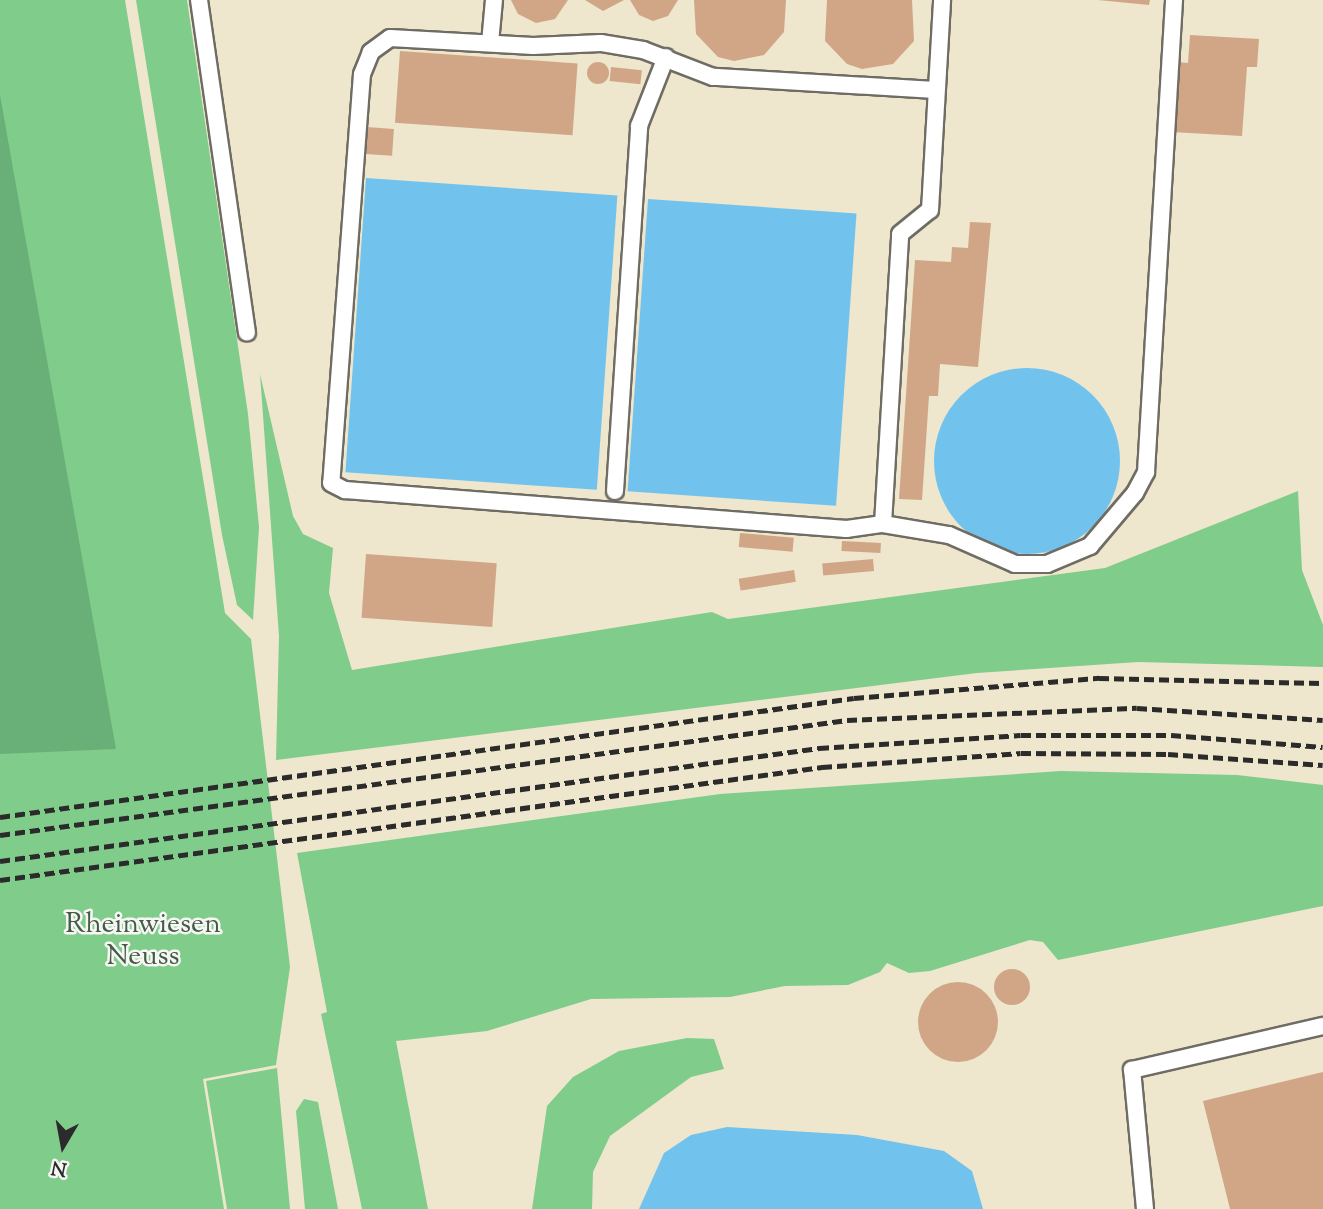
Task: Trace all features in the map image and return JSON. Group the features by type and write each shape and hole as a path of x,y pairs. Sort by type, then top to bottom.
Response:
{"lane":[{"path":"199,0 247,333"},
{"path":"490,43 494,0"},
{"path":"883,524 900,234 930,210 935,90 943,0"},
{"path":"935,90 713,77 666,57 601,43 490,43 390,38 372,52 362,74 331,484 345,490 846,529 883,524 949,535 1015,564 1047,564 1090,546 1135,493 1146,472 1174,0"},
{"path":"615,491 639,126 666,57"},
{"path":"1145,1209 1132,1070 1323,1026"}],"green space":[{"name":"Rheinwiesen Neuss","path":"0,0 125,0 225,613 251,639 290,967 276,1065 203,1079 224,1209 0,1209"},
{"path":"136,0 187,0 248,414 259,527 253,620 237,605 222,535"},
{"path":"0,95 116,749 0,754"},
{"path":"260,374 293,516 303,534 333,548 329,593 352,670 712,612 728,619 1105,568 1298,491 1302,570 1323,625 1323,667 1138,662 977,673 276,760 279,636"},
{"path":"1061,771 1237,775 1323,785 1323,906 1058,960 1043,942 1030,940 930,971 909,973 887,963 880,972 848,985 785,986 730,997 591,999 487,1031 396,1041 428,1209 362,1209 321,1014 327,1012 297,853 720,794"},
{"path":"687,1038 714,1039 724,1069 691,1077 610,1136 593,1172 592,1209 532,1209 547,1106 573,1077 619,1051"},
{"path":"277,1068 290,1209 227,1209 206,1081"},
{"path":"304,1099 318,1102 338,1209 305,1209 296,1111"}],"water":[{"path":"366,178 617,196 597,490 345,472"},
{"path":"648,199 856,214 836,506 628,491"},
{"path":"1027,368 1063,375 1079,383 1093,395 1105,409 1113,425 1120,461 1113,497 1105,513 1093,527 1079,539 1063,547 1027,554 991,547 975,539 961,527 949,513 941,497 934,461 941,425 949,409 961,395 975,383 991,375"},
{"path":"727,1127 857,1135 944,1151 972,1171 983,1209 639,1209 664,1153 691,1135"}],"building":[{"path":"511,0 568,0 555,19 536,23 518,14"},
{"path":"585,0 624,0 603,11"},
{"path":"630,0 678,0 668,16 653,21 639,15"},
{"path":"694,0 786,0 784,32 764,55 734,61 718,57 696,34"},
{"path":"827,0 912,0 914,41 893,64 862,69 847,64 825,41"},
{"path":"1098,0 1150,0 1149,5"},
{"path":"1190,35 1259,39 1257,67 1247,67 1242,136 1172,132 1177,62 1188,63"},
{"path":"400,51 578,63 573,135 395,123"},
{"path":"598,62 606,65 609,73 606,81 598,84 590,81 587,73 590,65"},
{"path":"611,67 642,70 640,84 610,81"},
{"path":"367,127 394,129 392,156 365,154"},
{"path":"970,222 991,223 978,367 940,364 938,396 929,396 922,500 899,499 915,260 951,262 952,247 968,248"},
{"path":"740,533 794,538 793,552 739,547"},
{"path":"842,541 881,543 880,553 841,551"},
{"path":"366,554 497,563 492,627 362,618"},
{"path":"873,559 874,571 823,575 822,563"},
{"path":"794,570 796,582 741,591 739,579"},
{"path":"1012,969 1025,974 1030,987 1025,1000 1012,1005 999,1000 994,987 999,974"},
{"path":"950,982 966,982 987,993 998,1014 998,1030 987,1051 966,1062 950,1062 936,1056 924,1044 918,1030 918,1014 924,1000 936,988"},
{"path":"1323,1072 1323,1209 1230,1209 1203,1101"}],"railway":[{"path":"0,817 854,698 1099,678 1323,683"},
{"path":"0,835 847,720 1137,708 1323,720"},
{"path":"0,861 819,748 1021,735 1171,735 1323,747"},
{"path":"0,880 822,767 1021,753 1168,754 1323,765"}]}
